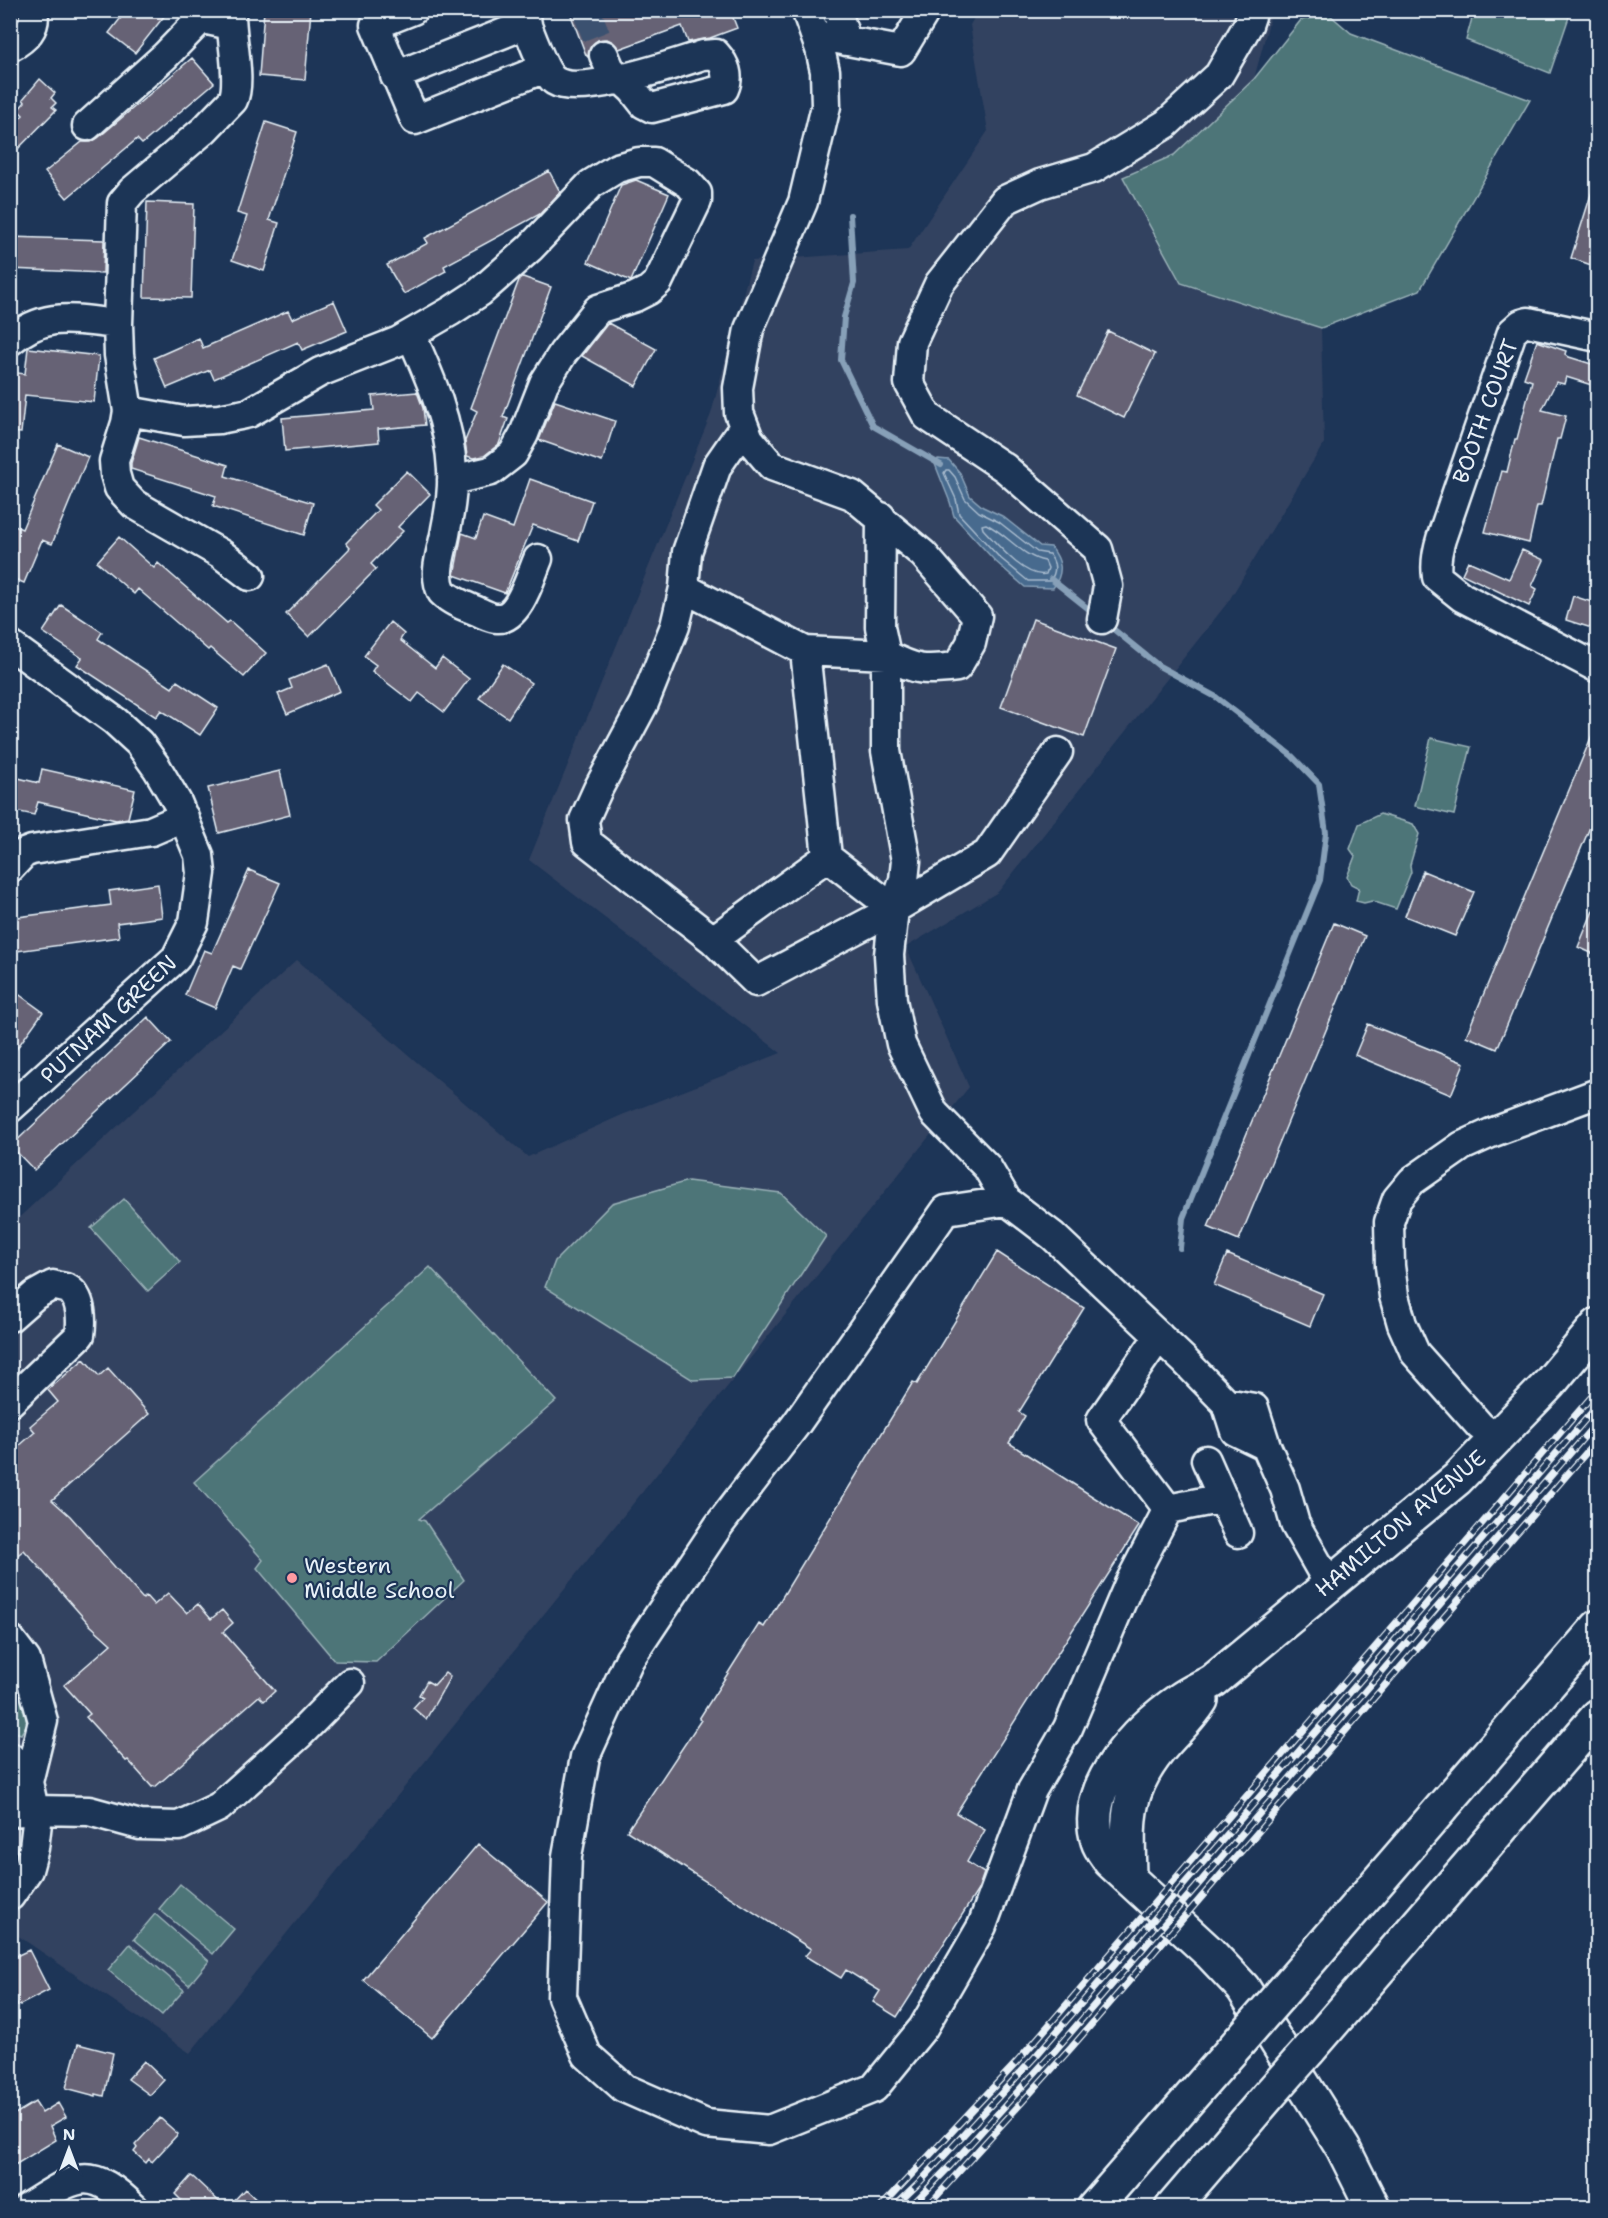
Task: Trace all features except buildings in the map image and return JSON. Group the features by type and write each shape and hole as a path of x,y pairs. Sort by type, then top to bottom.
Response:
{"main road":[{"name":"HAMILTON AVENUE","path":"1373,2208 1343,2148 1243,1988 1210,1953 1110,1861 1098,1842 1095,1803 1100,1789 1124,1751 1154,1721 1181,1699 1213,1681 1456,1479 1549,1384 1598,1325"},
{"path":"1094,2208 1598,1627"},
{"path":"1172,2208 1598,1716"}],"street":[{"path":"10,47 21,41 32,28 33,10"},
{"path":"412,10 375,25 416,120 545,68"},
{"path":"837,10 846,41"},
{"path":"811,23 846,41 901,51 926,10"},
{"path":"1102,619 1108,586 1098,549 1005,468 927,416 909,383 912,342 939,284 1005,200 1040,184 1094,168 1166,124 1219,75 1248,25 1254,10"},
{"path":"396,76 524,17 545,68 554,81 566,84 592,84 622,80 610,69 604,55"},
{"path":"87,126 165,56 197,23 203,19 231,18 236,95 204,130 132,191 122,203 118,324 119,355 128,411 114,467 117,482 124,495 134,504 221,554 250,576"},
{"path":"684,588 805,651 886,655 907,666 925,671 957,667 971,643 977,616 923,554 852,495 772,466 749,439 739,413 738,388 749,329 803,202 826,106 823,60 811,23"},
{"path":"128,411 184,422 219,419 249,413 320,372 386,347 467,302 530,248 591,184 617,168 639,162 654,162 688,183 697,193 696,204 662,277 644,293 611,303 593,313 563,353 544,384 524,434 513,454 492,471 452,480"},
{"path":"10,341 32,325 51,319 118,324"},
{"name":"BOOTH COURT","path":"1598,337 1528,322 1521,324 1512,332 1436,556 1437,577 1462,597 1598,668"},
{"path":"411,335 426,367 448,440 452,480 449,515 437,573 439,585 446,596 459,604 495,618 502,617 521,600 538,559"},
{"path":"744,427 717,466 687,552 684,588 675,626 644,703 584,820 587,843 713,940 756,982 894,909 987,854 1058,752"},
{"path":"881,517 880,627 886,655 886,751 906,861 904,880 894,909 889,955 892,1000 901,1044 934,1113 987,1167 1007,1200 1053,1236 1226,1402 1235,1431 1266,1446 1285,1489 1295,1524 1329,1584"},
{"name":"PUTNAM GREEN","path":"10,645 127,730 158,768 184,817 199,855 201,873 194,922 183,947 168,967 10,1108"},
{"path":"805,651 827,857 894,909"},
{"path":"10,868 24,854 32,850 151,831 184,817"},
{"path":"713,940 827,857"},
{"path":"1497,1439 1480,1426 1415,1353 1402,1324 1394,1296 1390,1266 1389,1222 1397,1199 1412,1181 1462,1146 1598,1093"},
{"path":"1007,1200 946,1210 798,1423 719,1525 629,1660 585,1757 567,1856 562,1997 587,2055 624,2088 706,2124 769,2130 874,2088 923,2028 982,1926 1032,1790 1068,1728 1129,1584 1168,1509"},
{"path":"10,1317 35,1295 53,1285 69,1290 78,1302 82,1322 80,1335 10,1402"},
{"path":"1159,1336 1101,1420 1168,1509"},
{"path":"1206,1460 1238,1533"},
{"path":"1168,1509 1223,1498"},
{"path":"10,1639 26,1660 43,1721 22,1811"},
{"path":"22,1811 89,1811 140,1825 179,1826 219,1806 300,1734 350,1683"},
{"path":"10,1757 28,1782"},
{"path":"10,1896 28,1870 34,1848 37,1823 22,1811"},
{"path":"26,2208 76,2180 94,2178 107,2184 134,2208"}],"shaded area":[{"path":"978,11 1272,11 1254,79 1174,155 1123,177 1181,283 1321,328 1324,443 1228,602 998,892 906,947 969,1087 190,2053 11,1931 11,1225 297,960 528,1157 622,1115 781,1053 529,860 711,414 752,261 908,250 988,131 970,25"}],"green space":[{"path":"1474,11 1571,11 1550,73 1466,40"},
{"path":"1330,15 1351,33 1530,100 1420,290 1321,328 1181,283 1123,177 1174,155 1254,79 1301,20"},
{"path":"1431,738 1471,747 1454,815 1415,806"},
{"path":"1380,814 1413,824 1419,834 1410,865 1411,872 1396,909 1372,901 1364,903 1356,901 1359,888 1351,884 1347,877 1355,856 1350,849 1359,824"},
{"path":"688,1181 781,1193 826,1236 733,1378 693,1380 545,1287 555,1261 612,1203"},
{"path":"124,1199 180,1262 148,1291 91,1228"},
{"path":"430,1267 556,1401 419,1519 425,1521 464,1580 376,1662 335,1661 257,1568 263,1560 194,1482"},
{"path":"10,1674 21,1679 27,1724 21,1734 11,1731"},
{"path":"180,1884 234,1929 213,1954 159,1909"},
{"path":"155,1914 209,1961 189,1985 134,1939"},
{"path":"130,1944 184,1990 162,2015 108,1970"}],"water":[{"path":"938,459 949,460 960,473 970,496 983,507 1002,516 1040,546 1051,547 1058,557 1060,567 1059,577 1053,588 1025,587 995,561 954,516 935,464"}],"waterway":[{"path":"850,215 854,283 844,317 841,360 873,426 941,465"},
{"path":"1051,579 1095,614"},
{"path":"1107,624 1159,666 1216,697 1292,756 1319,784 1326,833 1320,880 1183,1218 1180,1248"}],"tunnel":[{"path":"586,10 604,55"}],"railway":[{"path":"880,2208 1017,2062 1598,1389"},
{"path":"893,2208 919,2183 1034,2058 1598,1405"},
{"path":"909,2208 1052,2054 1598,1421"},
{"path":"926,2208 1071,2048 1598,1439"}],"place":[{"name":"Western Middle School","path":"292,1578"}]}
